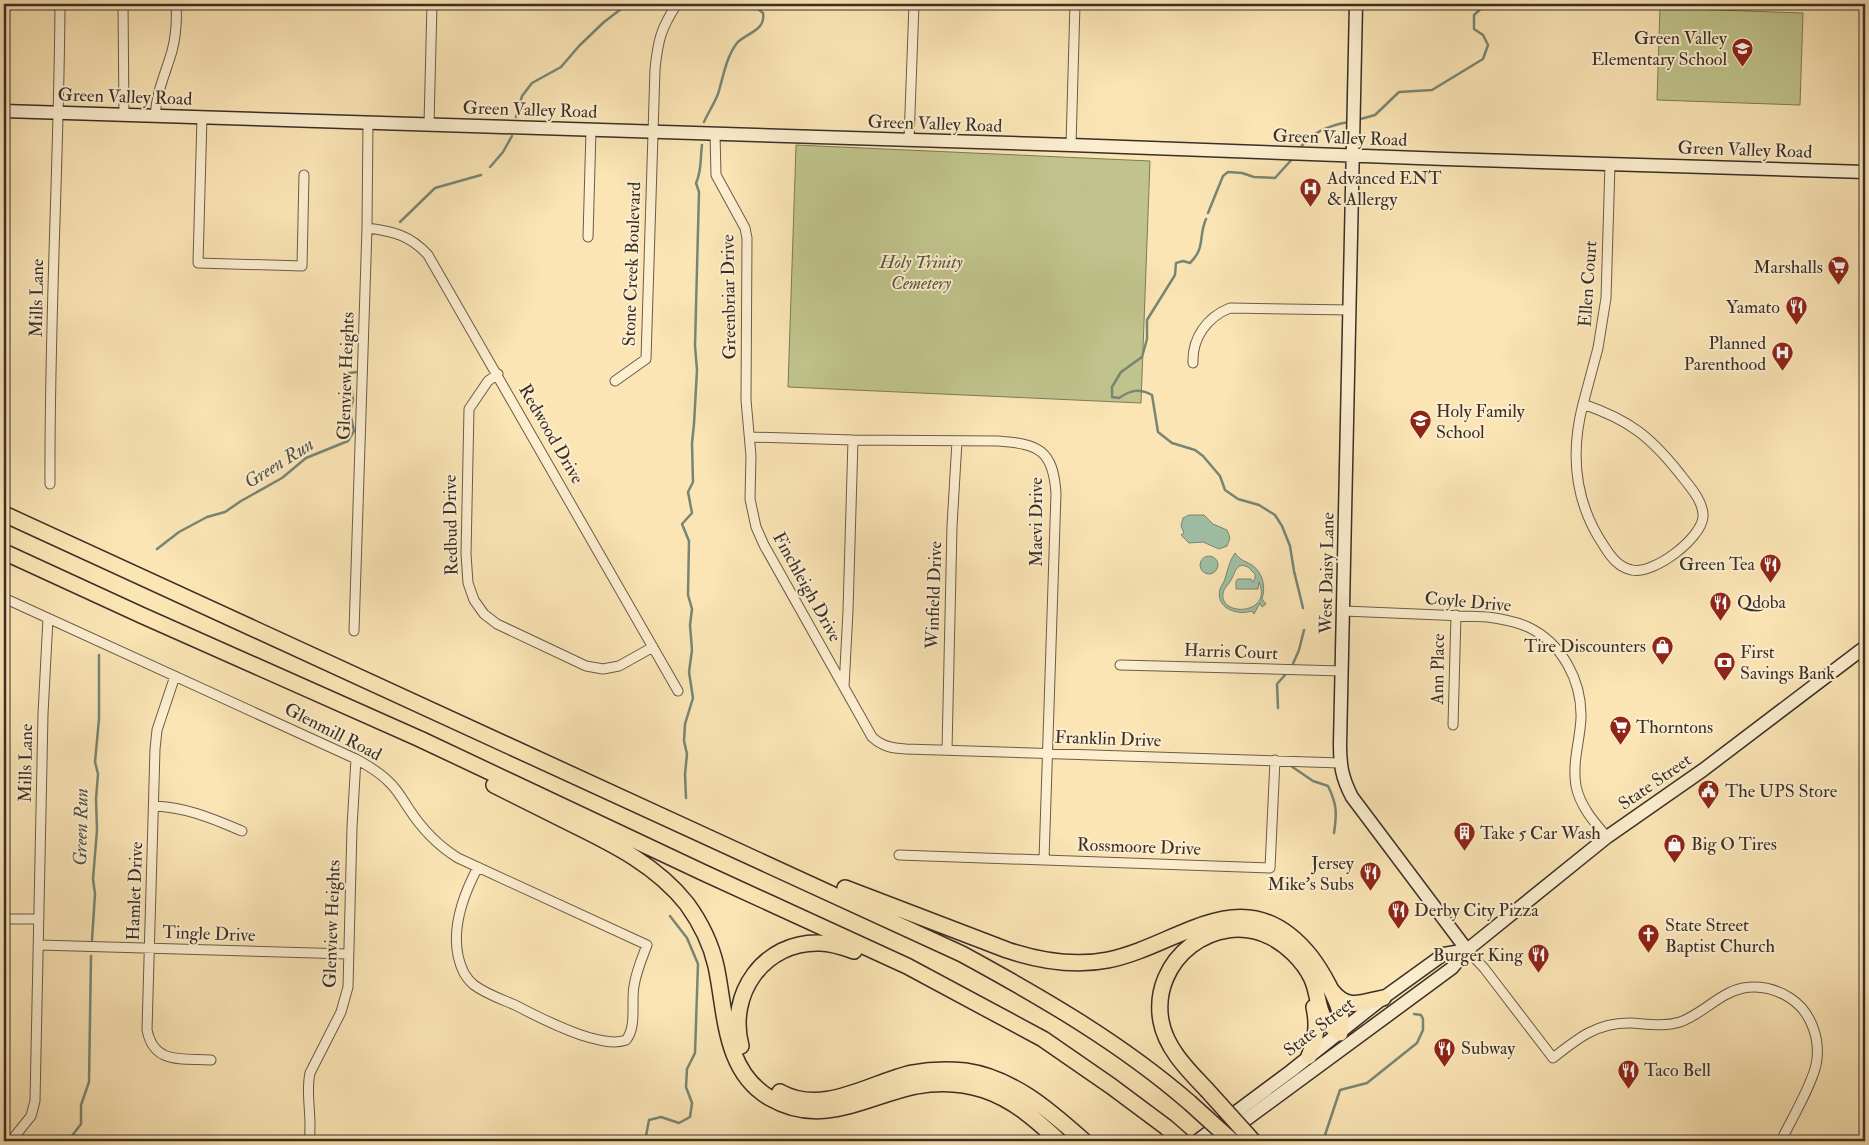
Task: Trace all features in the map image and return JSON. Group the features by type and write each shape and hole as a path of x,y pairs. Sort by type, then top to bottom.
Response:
{"highway":[{"path":"4,514 962,954 1016,983 1098,1034 1169,1085 1232,1141"},
{"path":"4,552 420,739 907,966 955,990 1043,1039 1166,1127 1182,1141"},
{"path":"356,710 475,776 616,846 637,858 662,877 687,905 709,944 735,1060 754,1086 768,1097 782,1105 798,1110 815,1112 849,1107 917,1086 936,1084 967,1086 1011,1102 1059,1141"},
{"path":"697,832 782,863 864,897 1028,957 1068,963 1107,960 1143,950 1207,922 1222,918 1254,919 1282,930 1305,949 1335,994 1345,1002 1358,1004 1383,998"},
{"path":"1253,1141 1175,1053 1166,1037 1161,1022 1161,990 1166,975 1184,950 1203,938 1224,930 1240,929 1271,937 1289,950 1311,977 1325,1020 1344,1038"},
{"path":"955,990 837,945 820,943 802,944 770,958 757,970 741,999 737,1016 737,1033 741,1049 758,1077 771,1087 792,1097 815,1101 831,1099 912,1073 929,1070 964,1071 996,1079 1026,1095 1055,1116 1084,1141"},
{"path":"1303,967 1311,993 1317,1025 1309,1056"},
{"path":"1322,974 1338,1007 1344,1038"}],"street":[{"name":"Mills Lane","path":"50,484 60,4"},
{"path":"124,4 124,115"},
{"path":"156,116 156,98 172,49 176,27 176,4"},
{"path":"429,124 432,4"},
{"path":"653,132 655,68 658,43 664,24 677,4"},
{"path":"909,140 914,4"},
{"path":"1071,145 1075,4"},
{"name":"West Daisy Lane","path":"1356,4 1351,156 1350,310 1341,763 1344,782 1352,797 1467,950"},
{"name":"Green Valley Road","path":"4,111 1865,172"},
{"path":"202,117 198,263 302,266 304,175"},
{"name":"Glenview Heights","path":"354,631 367,228 368,122"},
{"path":"588,237 591,130"},
{"name":"Stone Creek Boulevard","path":"615,381 646,359 653,132"},
{"name":"Greenbriar Drive","path":"715,134 716,175 745,228 747,238 746,375 750,437"},
{"name":"Ellen Court","path":"1584,404 1630,424 1646,436 1669,461 1700,502 1703,518 1697,533 1669,557 1646,570 1630,570 1616,562 1593,529 1581,500 1576,455 1584,404 1598,348 1606,298 1610,164"},
{"name":"Redwood Drive","path":"367,228 388,230 401,234 415,242 428,255 678,690"},
{"path":"1193,363 1192,350 1197,337 1214,316 1230,308 1350,310"},
{"name":"Redbud Drive","path":"498,374 488,380 469,409 466,554 468,583 474,600 484,614 497,624 586,666 602,669 619,666 653,647"},
{"name":"Maevi Drive","path":"750,437 853,440 998,440 1024,444 1039,450 1050,460 1056,493 1044,860"},
{"name":"Finchleigh Drive","path":"750,437 750,498 756,527 764,545 872,737 877,741"},
{"path":"844,687 853,440"},
{"name":"Winfield Drive","path":"947,750 952,526 957,441"},
{"name":"Glenmill Road","path":"4,598 356,759 383,776 422,828 438,845 458,858 647,945 637,971 631,1031 626,1040 614,1042 582,1035 545,1020 468,980 460,963 456,944 459,914 478,868"},
{"name":"Coyle Drive","path":"1344,611 1488,617 1509,620 1538,633 1559,652 1573,675 1580,699 1581,717 1575,761 1576,786 1584,808 1608,837"},
{"name":"Ann Place","path":"1453,725 1456,615"},
{"name":"Mills Lane","path":"11,1141 31,1116 35,1101 43,714 48,618"},
{"name":"State Street","path":"1197,1141 1309,1056 1344,1038 1452,968 1467,950 1608,837 1703,770 1865,647"},
{"name":"Harris Court","path":"1120,665 1342,671"},
{"name":"Hamlet Drive","path":"174,676 157,730 147,1030 151,1044 160,1054 210,1060"},
{"name":"Franklin Drive","path":"877,741 889,748 1341,763"},
{"name":"Glenview Heights","path":"309,1141 311,1114 308,1082 314,1063 341,1012 348,987 352,826 356,759"},
{"name":"Rossmoore Drive","path":"899,855 1270,868 1275,760"},
{"path":"154,806 182,809 197,813 242,831"},
{"path":"4,919 39,919"},
{"name":"Tingle Drive","path":"39,945 348,954"},
{"path":"1467,950 1553,1058 1589,1032 1600,1027 1617,1024 1652,1025 1678,1022 1694,1016 1731,991 1744,988 1756,986 1782,993 1804,1010 1815,1033 1817,1046 1816,1065 1781,1141"},
{"name":"State Street","path":"1218,1141 1344,1038 1383,998 1444,954 1467,950"}],"green space":[{"path":"1660,8 1803,13 1800,105 1657,100"},
{"name":"Holy Trinity Cemetery","path":"796,145 1150,161 1141,403 788,387"}],"shaded area":[{"path":"1189,515 1204,515 1213,524 1227,530 1230,538 1227,546 1219,549 1203,542 1189,543 1181,535 1184,533 1181,526 1183,518"},
{"path":"1235,553 1252,565 1261,576 1264,590 1262,599 1266,604 1262,607 1260,603 1254,614 1252,611 1240,612 1228,609 1224,606 1219,596","holes":["1242,565 1248,567 1255,574 1253,582 1251,579 1238,579 1236,581 1236,589 1258,589 1259,582 1261,594 1258,602 1252,607 1235,609 1227,605 1223,599 1224,590 1237,568"]},
{"path":"1209,556 1215,559 1218,565 1215,571 1209,574 1203,571 1200,565 1203,559"}],"waterway":[{"name":"Green Run","path":"516,117 522,96 532,83 561,67 604,22 625,6 635,4"},
{"path":"704,122 718,94 727,61 733,49 737,43 761,24 763,13 752,4"},
{"path":"1357,120 1375,115 1399,92 1432,90 1483,59 1488,45 1483,35 1474,29 1474,15 1486,4"},
{"path":"1300,148 1322,130 1349,122"},
{"name":"Green Run","path":"490,167 503,152 512,136"},
{"path":"686,798 685,774 687,754 684,741 685,724 693,698 689,672 692,650 690,625 692,609 688,595 689,541 682,524 692,513 688,492 693,482 692,443 697,370 695,346 699,192 696,183 700,169 702,145"},
{"path":"1208,213 1223,176 1228,172 1242,173 1254,177 1275,178 1294,157"},
{"name":"Green Run","path":"400,222 435,188 481,175"},
{"path":"1206,219 1198,252 1190,263 1183,261 1176,263 1175,275 1147,320 1147,339 1142,357 1121,372 1112,387 1112,397 1119,398 1135,391 1143,391 1152,395 1158,432 1172,443 1195,450 1203,456 1220,476 1225,490 1238,499 1259,505 1275,515 1282,526 1290,546 1303,608"},
{"name":"Green Run","path":"157,549 179,532 207,517 225,512 282,478 306,458 348,441 354,431 350,412 353,400 349,373 357,372"},
{"path":"1292,666 1299,650 1304,630"},
{"name":"Green Run","path":"92,940 95,894 93,879 97,830 96,799 98,774 95,762 99,719 99,655"},
{"path":"1278,708 1277,684 1285,675"},
{"path":"1291,766 1313,781 1328,786 1336,809 1334,833"},
{"path":"639,1141 646,1136 649,1120 661,1117 679,1123 690,1117 692,1103 686,1087 687,1069 695,1053 698,964 687,938 670,916"},
{"name":"Green Run","path":"68,1141 81,1124 81,1105 89,1082 91,956"},
{"path":"1325,1135 1340,1090 1367,1083 1417,1043 1423,1030 1423,1019 1421,1015 1414,1014"}],"place":[{"name":"Green Valley Elementary School","path":"1743,67"},
{"name":"Advanced ENT & Allergy","path":"1311,207"},
{"name":"Marshalls","path":"1839,286"},
{"name":"Yamato","path":"1796,326"},
{"name":"Planned Parenthood","path":"1782,372"},
{"name":"Holy Family School","path":"1420,440"},
{"name":"Green Tea","path":"1771,583"},
{"name":"Qdoba","path":"1721,621"},
{"name":"Tire Discounters","path":"1662,665"},
{"name":"First Savings Bank","path":"1724,681"},
{"name":"Thorntons","path":"1620,746"},
{"name":"The UPS Store","path":"1709,810"},
{"name":"Take 5 Car Wash","path":"1464,852"},
{"name":"Big O Tires","path":"1675,863"},
{"name":"Jersey Mike's Subs","path":"1370,892"},
{"name":"Derby City Pizza","path":"1398,929"},
{"name":"State Street Baptist Church","path":"1649,954"},
{"name":"Burger King","path":"1539,974"},
{"name":"Subway","path":"1445,1067"},
{"name":"Taco Bell","path":"1628,1089"}]}
